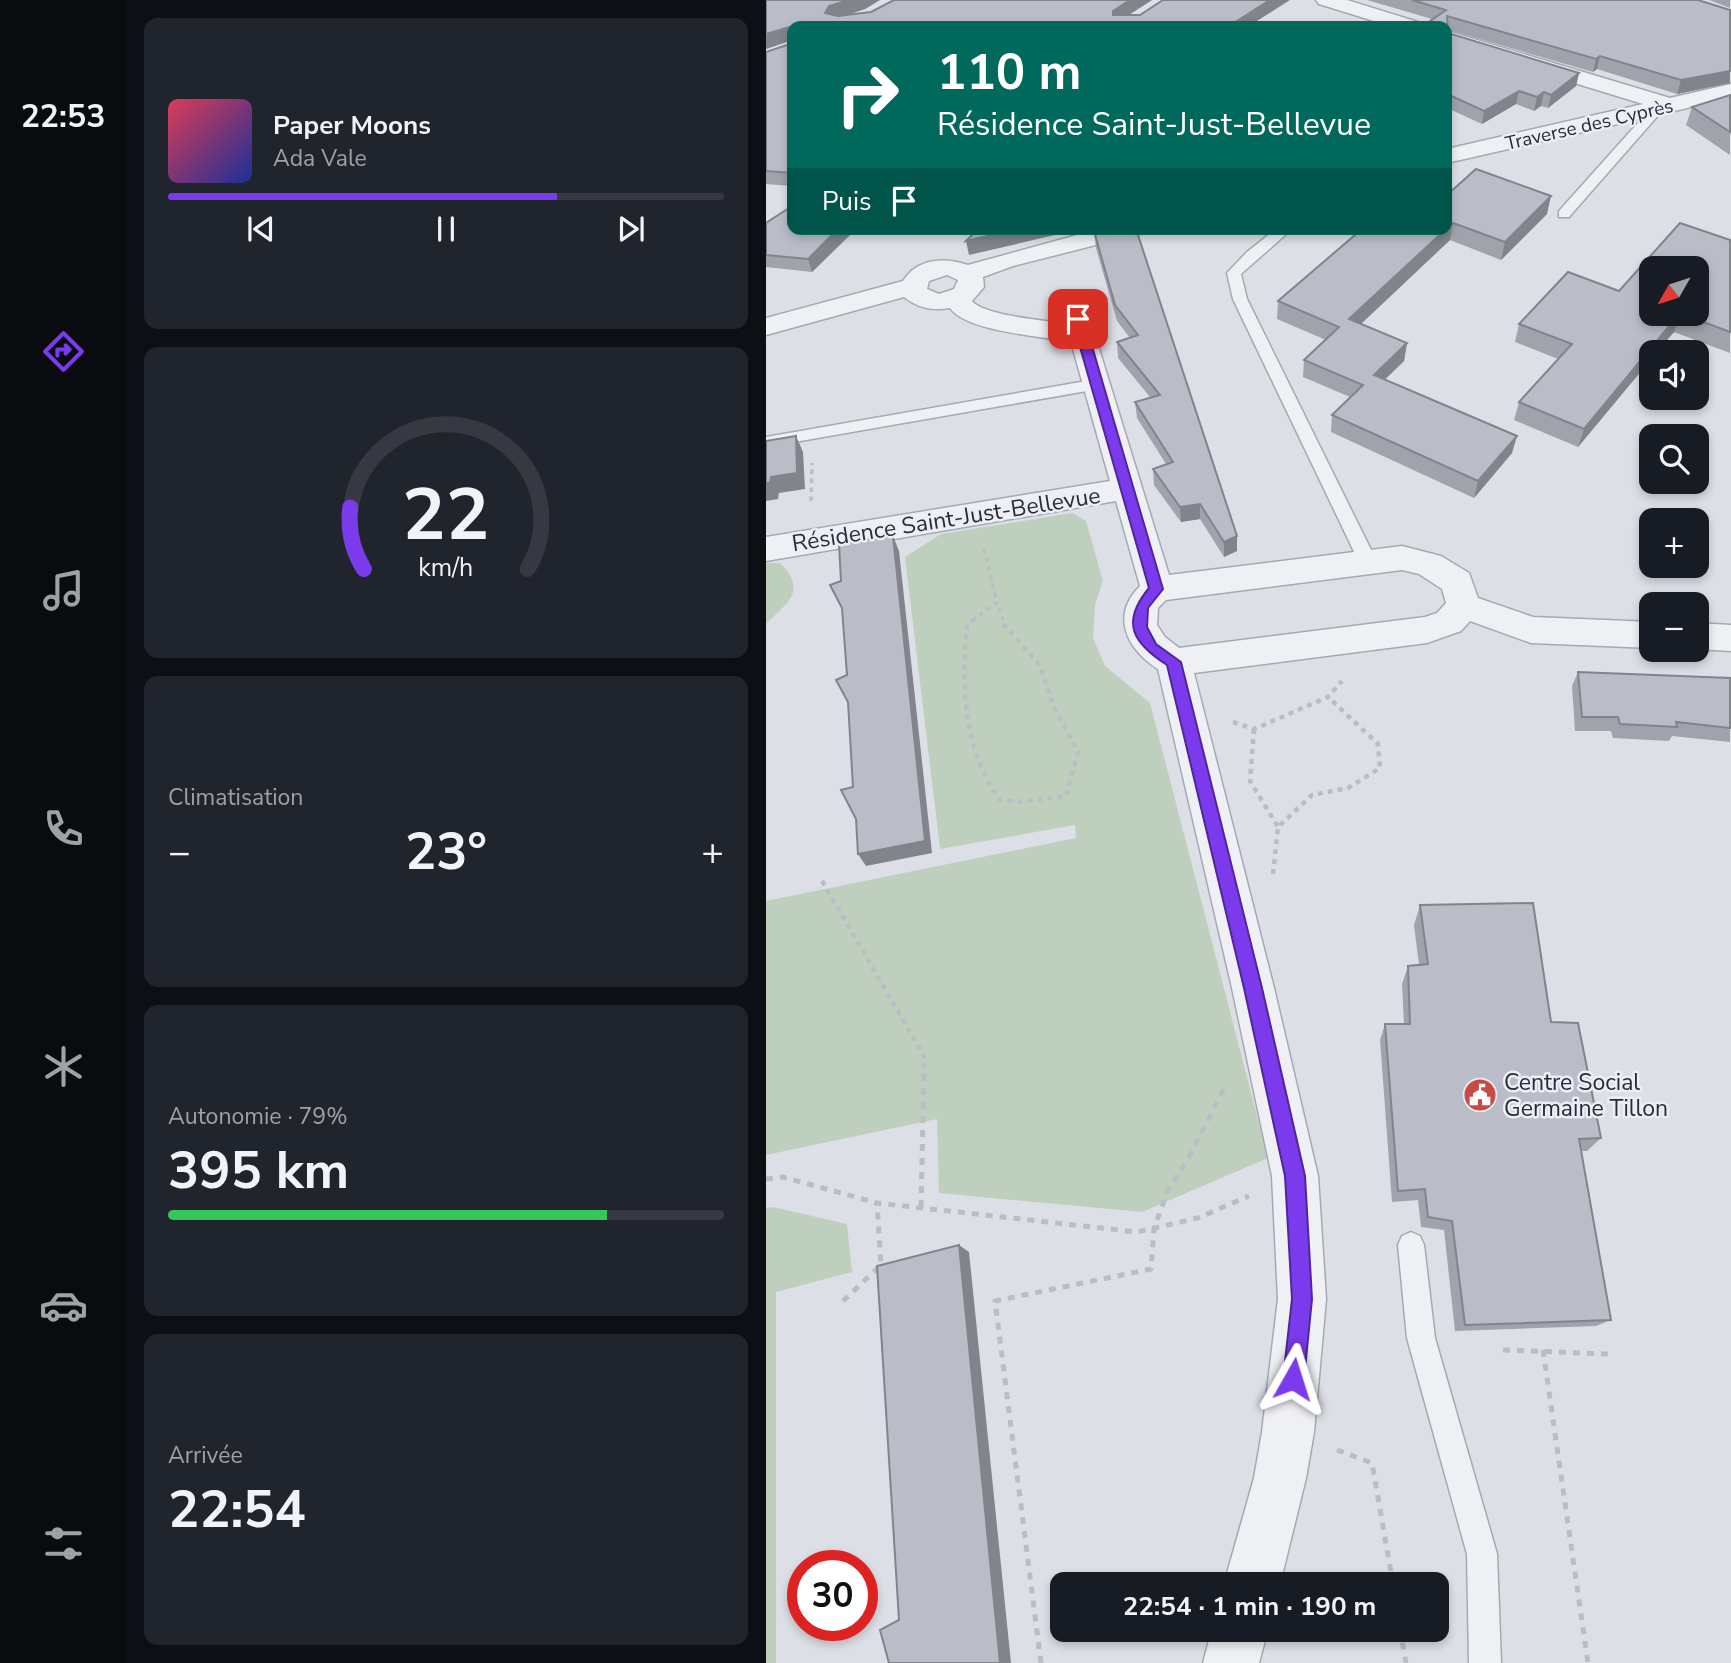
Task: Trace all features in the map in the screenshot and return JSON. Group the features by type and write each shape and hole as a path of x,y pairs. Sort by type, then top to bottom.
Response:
{"street":[{"path":"1326,0 1395,21"},
{"path":"1452,39 1663,107"},
{"name":"Traverse des Cyprès","path":"1452,155 1728,92"},
{"path":"959,263 973,279 972,286 957,299 935,302 925,300 914,292 915,280 929,270 959,263 1004,261 1106,235"},
{"path":"766,327 913,286"},
{"name":"Résidence Saint-Just-Bellevue","path":"957,299 966,311 990,319 1078,319 1157,589"},
{"name":"Résidence Saint-Just-Bellevue","path":"766,549 1126,489"},
{"path":"1402,558 1429,564 1457,582 1464,606 1449,622 1427,630 1174,662 1151,648 1140,627 1142,607 1157,589 1402,558"},
{"path":"1464,606 1531,630 1639,634"},
{"path":"1709,637 1730,638"},
{"path":"1174,662 1295,1176 1302,1299 1288,1432 1280,1478 1255,1572"},
{"path":"1231,1663 1237,1642"}],"lane":[{"path":"1564,214 1663,107"},
{"path":"1277,235 1251,255 1234,273 1240,299 1368,562"},
{"path":"766,442 1098,384"},
{"path":"1411,1245 1421,1338 1482,1554 1485,1663"}],"path":[{"path":"801,503 813,501 812,434"},
{"path":"982,542 1004,625 1040,665 1052,705 1078,752 1066,796 1017,802 999,799 981,772 968,725 965,652 967,624 997,603"},
{"path":"1189,722 1212,716 1254,729 1328,697 1378,744 1380,768 1348,788 1312,796 1278,827"},
{"path":"1240,936 1272,891 1278,827 1250,780 1254,729"},
{"path":"822,881 925,1056 921,1208"},
{"path":"1041,1663 995,1301 1151,1269 1154,1230 1167,1192 1190,1155 1225,1087 1228,1074"},
{"path":"766,1179 783,1177 877,1203 1137,1232 1198,1218 1295,1176"},
{"path":"844,1301 881,1265 877,1203"},
{"path":"1503,1350 1609,1354"},
{"path":"1543,1350 1588,1663"},
{"path":"1288,1432 1372,1463 1391,1572"},
{"path":"1402,1642 1406,1663"}],"green space":[{"path":"1073,513 1086,521 1103,581 1095,605 1093,638 1105,666 1150,703 1268,1158 1142,1212 939,1193 937,1119 766,1155 766,901 1076,838 1075,825 940,849 905,557 941,534"},
{"path":"766,563 780,563 793,581 794,589 792,596 766,624"},
{"path":"773,1207 847,1224 852,1272 776,1292 776,1663 766,1663 766,1208"}],"building":[{"path":"766,0 849,0 829,6 825,13 838,16 871,12 894,0 1130,0 1113,11 1113,15 1140,15 1163,0 1270,0 1237,21 787,21 787,28 766,34"},
{"path":"1412,0 1698,0 1730,10 1730,71 1681,80 1600,56 1596,59 1447,16 1447,21 1430,21 1446,10"},
{"path":"1452,34 1579,73 1551,95 1544,92 1537,97 1519,91 1484,111 1452,96"},
{"path":"787,45 787,173 766,171 766,52"},
{"path":"1730,95 1730,132 1692,107"},
{"path":"1476,169 1551,196 1505,242 1452,224 1452,191"},
{"path":"787,209 787,235 832,235 808,259 766,255 766,223"},
{"path":"1680,223 1730,240 1730,332 1709,324 1709,256 1650,256"},
{"path":"972,235 992,235 966,241"},
{"path":"1095,235 1138,235 1237,536 1224,542 1200,504 1180,507 1153,469 1173,462 1135,402 1160,395 1117,342 1138,335 1115,305"},
{"path":"1355,235 1440,235 1349,319 1407,343 1374,375 1517,436 1478,481 1332,415 1363,385 1304,360 1339,327 1278,301"},
{"path":"1639,269 1639,326 1669,326 1658,340 1639,340 1639,363 1584,429 1519,402 1572,344 1519,324 1568,272 1619,291"},
{"path":"796,436 797,473 771,477 770,483 766,483 766,441"},
{"path":"893,536 925,841 858,854 856,819 841,790 853,787 848,702 836,680 847,675 842,608 830,585 841,581 839,544"},
{"path":"1578,672 1730,678 1730,728 1676,722 1677,727 1620,724 1618,717 1582,717"},
{"name":"Centre Social Germaine Tillon","path":"1533,903 1551,1022 1578,1023 1601,1138 1579,1139 1611,1320 1465,1325 1452,1221 1428,1217 1425,1189 1398,1191 1385,1024 1410,1024 1408,966 1428,964 1420,905"},
{"path":"959,1245 1000,1663 889,1663 880,1630 899,1620 877,1266"}],"place":[{"name":"Centre Social Germaine Tillon","path":"1480,1095"}],"route":[{"path":"1078,319 1157,589 1142,607 1140,627 1151,648 1174,662 1253,988 1295,1176 1302,1299 1293,1379"}]}
